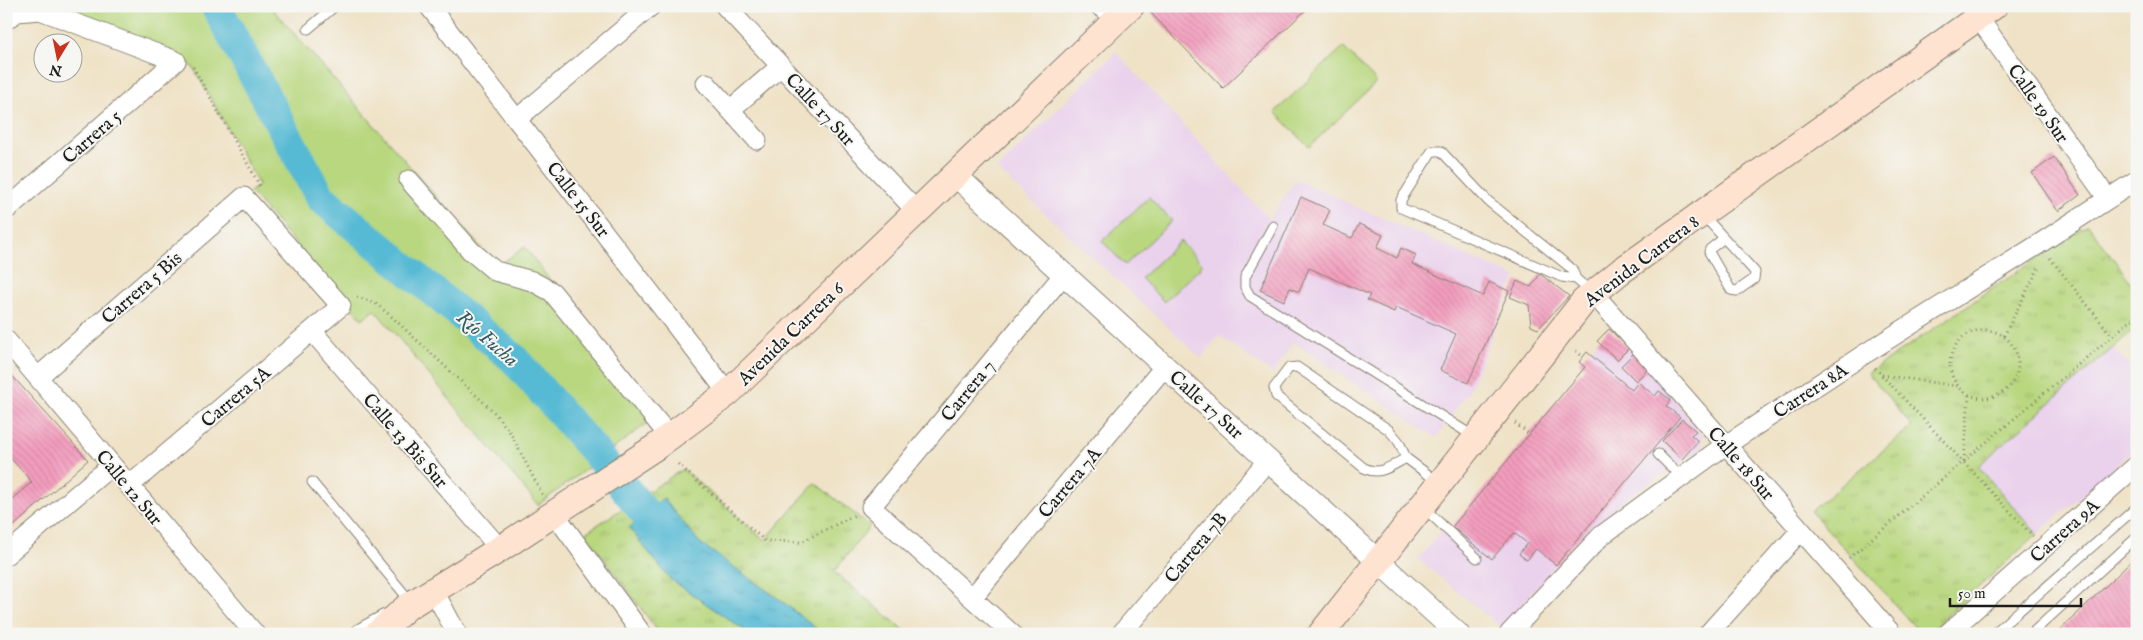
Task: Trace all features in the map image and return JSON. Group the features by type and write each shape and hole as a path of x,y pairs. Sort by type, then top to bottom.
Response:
{"main road":[{"name":"Avenida Carrera 6","path":"378,634 418,601 500,549 549,506 594,487 668,438 728,393 955,175 1118,9"},
{"name":"Avenida Carrera 8","path":"1321,634 1575,311 1584,286 1702,214 1981,10"}],"street":[{"name":"Calle 15 Sur","path":"430,6 728,393"},
{"path":"517,119 651,6"},
{"name":"Calle 17 Sur","path":"725,6 917,212"},
{"path":"6,20 17,12 35,9 176,61"},
{"name":"Calle 19 Sur","path":"1981,10 2108,199"},
{"name":"Carrera 5","path":"6,210 176,61"},
{"path":"730,110 781,66"},
{"path":"706,83 757,140"},
{"name":"Calle 17 Sur","path":"955,175 1458,634"},
{"path":"409,180 471,251 495,271 532,281 552,292 661,426 668,438"},
{"name":"Carrera 8A","path":"1510,634 1601,536 1681,477 1726,445 1863,355 2042,249 2108,199 2137,180"},
{"name":"Carrera 5 Bis","path":"38,377 244,197 346,301"},
{"name":"Carrera 7","path":"871,507 1064,274"},
{"name":"Calle 18 Sur","path":"1584,286 1892,634"},
{"name":"Carrera 5A","path":"129,486 346,301"},
{"name":"Calle 13 Bis Sur","path":"312,331 500,549"},
{"name":"Calle 12 Sur","path":"6,340 254,634"},
{"name":"Carrera 7A","path":"972,598 1165,366"},
{"name":"Carrera 7B","path":"1121,634 1268,460"},
{"path":"6,555 112,465"},
{"name":"Carrera 9A","path":"1947,634 2137,465"},
{"path":"549,506 642,634"},
{"path":"871,507 1012,634"},
{"path":"1708,634 1801,530"},
{"path":"359,634 418,601 457,634"}],"lane":[{"path":"308,29 335,6"},
{"path":"1435,150 1441,152 1488,201 1572,269 1584,286 1401,208 1401,200 1430,153 1435,150"},
{"path":"1702,214 1724,238 1755,272 1754,279 1737,291 1731,290 1709,252 1710,249 1724,238"},
{"path":"1273,226 1245,277 1245,287 1250,296 1475,438"},
{"path":"1406,458 1384,470 1373,472 1364,468 1276,396 1274,388 1289,368 1297,367 1390,430 1400,442 1406,458 1439,483"},
{"path":"1658,454 1681,477"},
{"path":"312,482 401,588 418,601"},
{"path":"1422,506 1477,558"},
{"path":"1993,634 2137,507"},
{"path":"2031,634 2137,537"}],"path":[{"path":"176,61 193,66 264,192"},
{"path":"2004,336 2042,249 2112,336"},
{"path":"346,301 374,303 392,317 493,412 510,432 549,506"},
{"path":"1836,570 2137,315"},
{"path":"1985,330 2004,336 2011,343 2019,362 2014,382 2008,390 1989,398 1969,395 1958,386 1952,378 1950,358 1959,341 1975,331 1985,330"},
{"path":"1576,351 1583,356"},
{"path":"1863,355 2044,548"},
{"path":"1881,374 1958,386"},
{"path":"1964,461 1969,395"},
{"path":"1515,423 1529,434"},
{"path":"678,464 765,541 801,542 871,507"}],"shaded area":[{"path":"1116,52 1269,219 1296,180 1516,277 1469,391 1436,438 1293,342 1273,374 1219,336 1201,358 997,169"},
{"path":"1609,329 1649,368 1701,433 1702,447 1696,453 1624,499 1577,545 1574,543 1502,628 1418,559 1448,523 1452,527 1585,367 1579,362"},
{"path":"2113,348 2137,375 2137,448 2037,534 1977,466"}],"green space":[{"path":"41,6 270,6 497,266 525,247 653,419 538,505 375,310 362,319 250,192 259,185 193,67"},
{"path":"1343,47 1377,82 1309,147 1275,112"},
{"path":"1149,197 1172,221 1125,265 1102,241"},
{"path":"2088,224 2137,291 2137,327 1978,466 2037,534 1927,634 1921,634 1811,511 1912,426 1868,373"},
{"path":"1180,241 1203,265 1164,302 1141,278"},
{"path":"683,469 765,540 815,483 870,526 834,572 909,634 660,634 585,533"}],"water":[{"path":"663,498 700,543 783,602 823,634 750,634 670,579 629,528"}],"building":[{"path":"1158,6 1310,6 1223,88 1151,13"},
{"path":"2054,157 2080,195 2058,211 2032,173"},
{"path":"1301,197 1330,210 1323,225 1352,238 1359,224 1383,235 1377,248 1397,258 1401,248 1416,255 1412,264 1483,296 1489,282 1509,291 1468,383 1440,370 1456,334 1396,307 1394,312 1367,300 1370,295 1309,268 1299,292 1290,288 1284,301 1260,290"},
{"path":"1540,274 1569,296 1538,329 1531,326 1529,305 1510,297 1517,281 1531,287"},
{"path":"1609,329 1629,348 1617,360 1597,341"},
{"path":"1587,352 1632,390 1638,382 1655,396 1659,391 1671,400 1666,406 1680,417 1556,565 1536,549 1527,560 1519,554 1527,543 1514,533 1492,559 1452,527 1585,367 1579,362"},
{"path":"1634,353 1649,368 1636,381 1621,366"},
{"path":"6,369 88,460 6,533 6,504 32,482 6,453"},
{"path":"1682,419 1696,431 1691,435 1698,441 1682,459 1662,441"},
{"path":"2137,556 2137,634 2105,634 2102,631 2099,634 2056,634"}],"waterway":[{"name":"Río Fucha","path":"216,6 321,198 513,358 672,544"}]}
